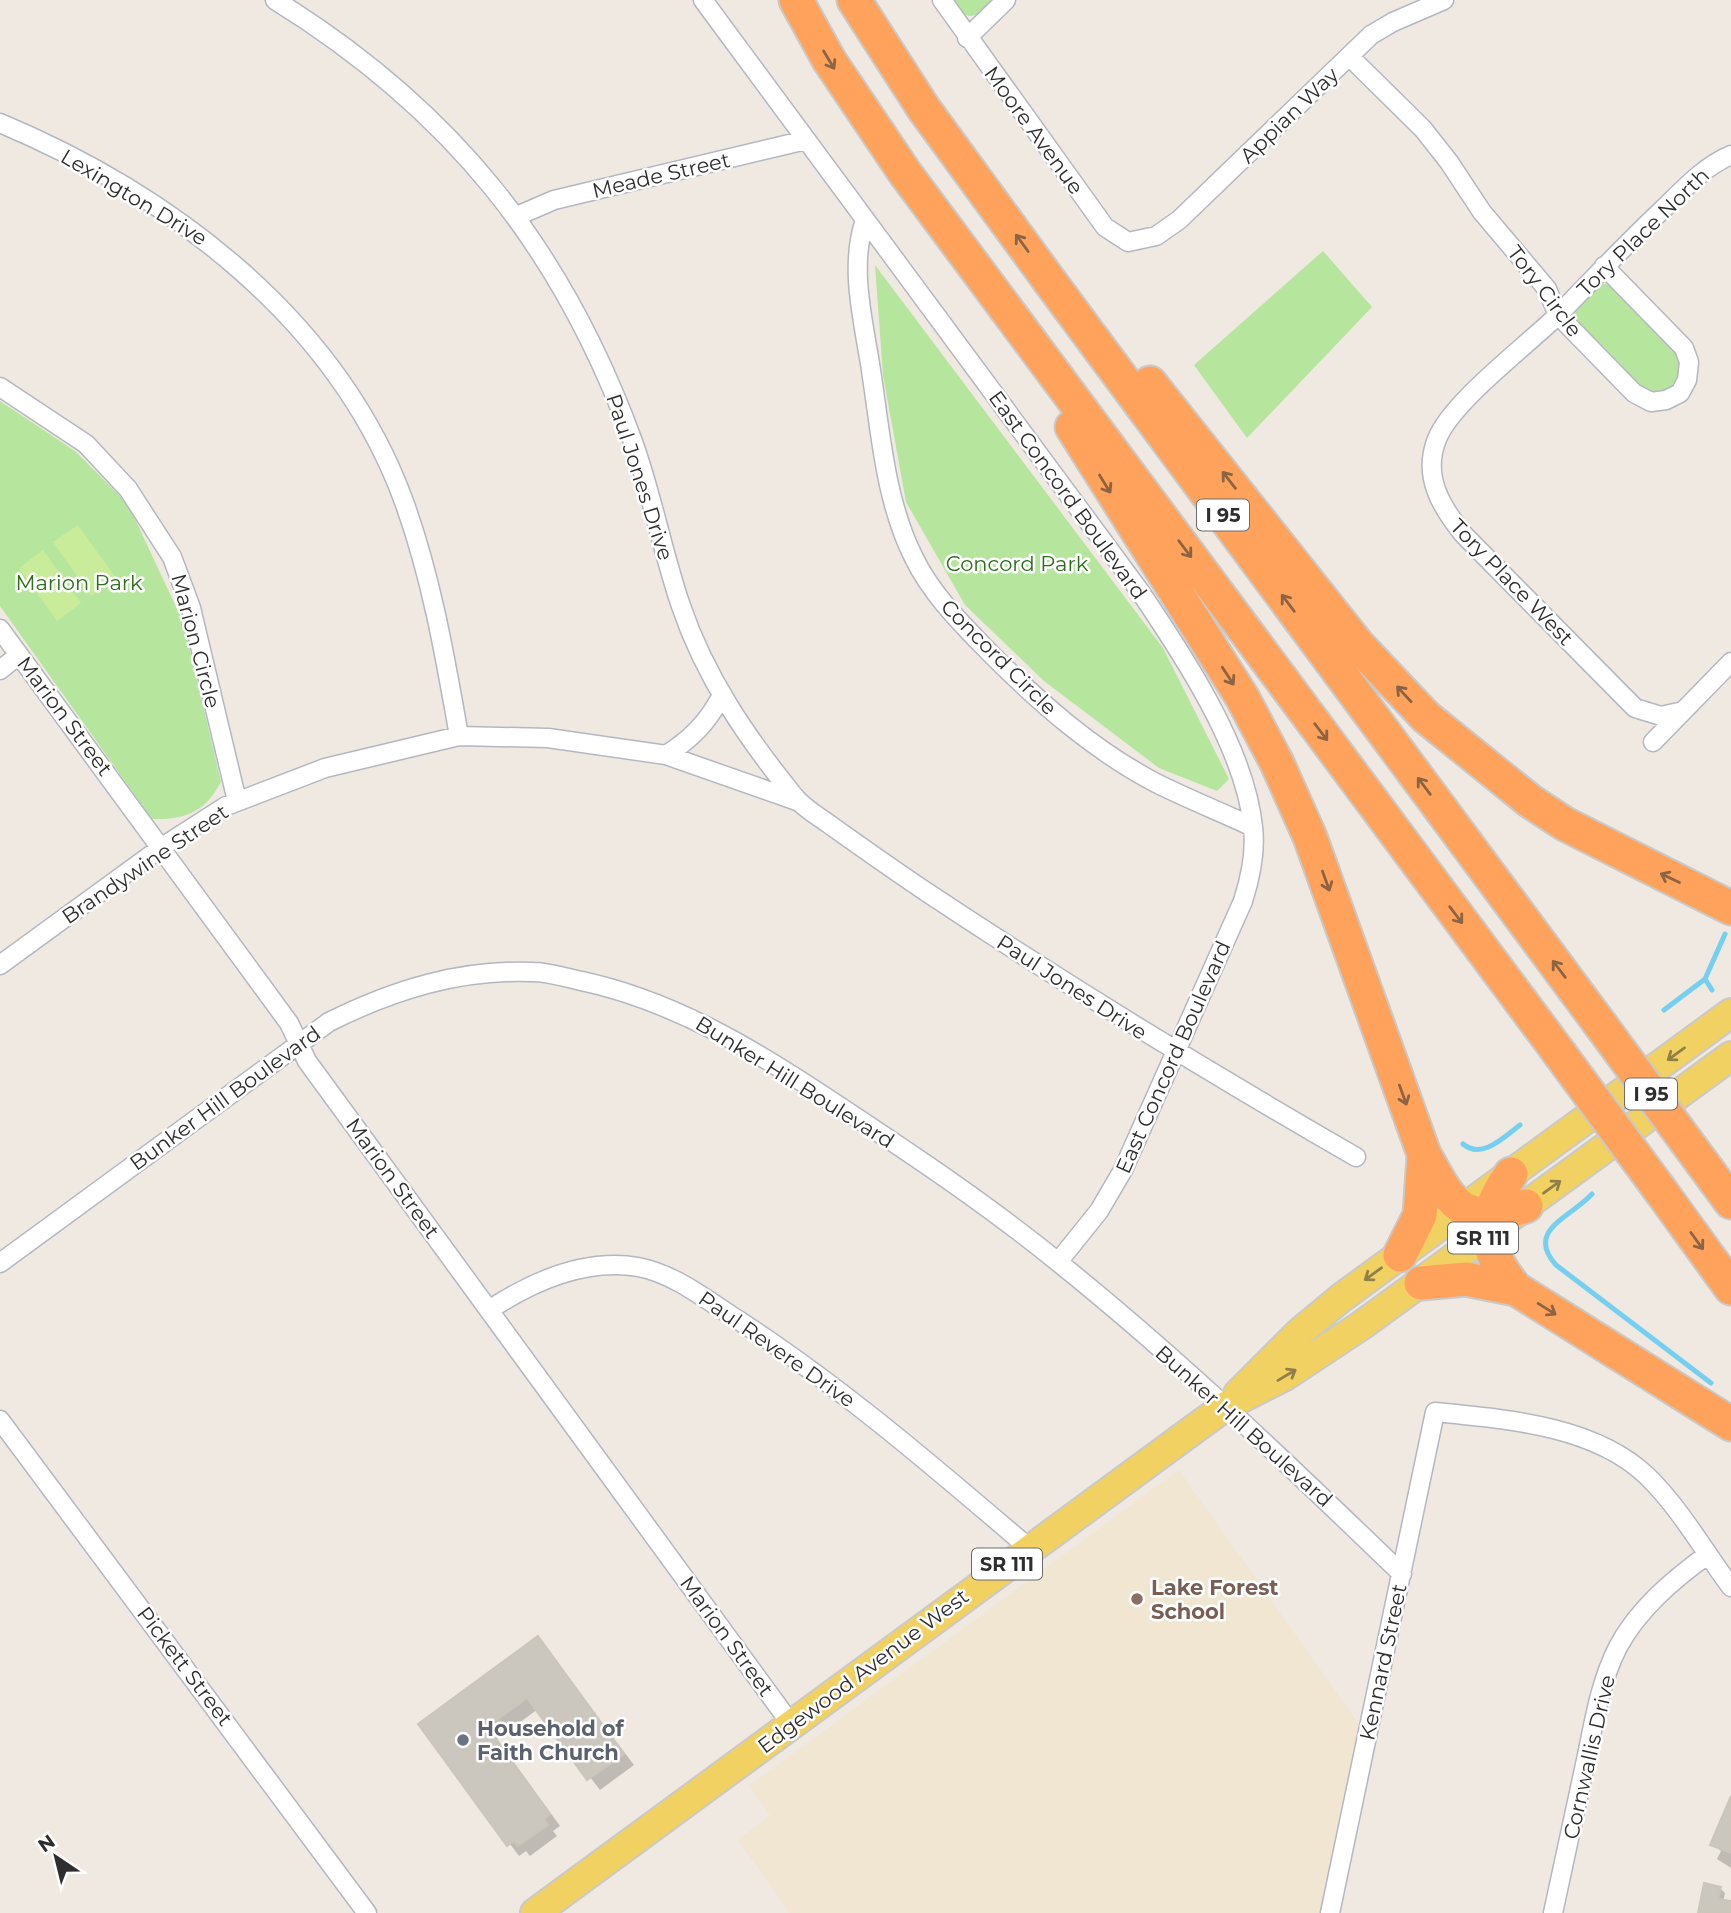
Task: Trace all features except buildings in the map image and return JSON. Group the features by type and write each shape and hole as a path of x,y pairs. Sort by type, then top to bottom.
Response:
{"highway":[{"name":"I 95","path":"796,0 829,61 863,114 1731,1288"},
{"name":"I 95","path":"854,0 916,97 1054,287 1731,1202"},
{"path":"1054,287 1153,386 1358,645 1426,717 1530,801 1565,824 1731,908"},
{"path":"1014,317 1048,386 1104,483 1242,697 1277,763 1310,837 1424,1154 1448,1198 1480,1219 1496,1261 1516,1289"},
{"path":"1400,1255 1420,1215 1424,1154"},
{"path":"1480,1219 1511,1174"},
{"path":"1480,1219 1526,1206"},
{"path":"1421,1283 1444,1279 1474,1279 1516,1289 1731,1424"}],"main road":[{"path":"1511,1174 1731,1013"},
{"name":"SR 111","path":"1526,1206 1731,1056"},
{"name":"Edgewood Avenue West","path":"1226,1406 1300,1332 1400,1255 1480,1219"},
{"name":"Edgewood Avenue West","path":"535,1913 1226,1406 1320,1354 1421,1283 1480,1219"}],"street":[{"name":"Paul Jones Drive","path":"275,0 398,89 446,135 517,216 559,280 610,383 634,443 680,605 721,697 797,801"},
{"name":"East Concord Boulevard","path":"703,0 1171,637 1237,763 1253,827 1253,863 1243,901 1124,1170 1099,1211 1058,1262"},
{"name":"Moore Avenue","path":"942,0 1105,226 1128,242 1140,241"},
{"path":"967,38 1006,0"},
{"name":"Appian Way","path":"1140,241 1156,236 1179,220 1371,35 1393,22 1444,0"},
{"name":"Tory Circle","path":"1350,57 1436,145 1482,212 1547,289 1558,315 1634,393 1651,402 1666,400 1680,393 1688,380 1689,362 1684,348 1604,266"},
{"name":"Lexington Drive","path":"0,123 31,136 134,192 204,237 266,292 346,388 397,485 419,547 441,636 459,736"},
{"name":"Meade Street","path":"517,216 554,200 806,140"},
{"name":"Tory Place North","path":"1558,315 1604,266 1697,176 1731,155"},
{"name":"Concord Circle","path":"865,220 857,244 859,282 884,462 894,503 912,555 931,589 1036,699 1078,734 1155,782 1253,827"},
{"name":"Tory Place West","path":"1558,315 1450,416 1437,439 1433,484 1443,509 1464,535 1635,708 1661,716 1679,712"},
{"name":"Marion Circle","path":"0,387 86,444 128,489 172,557 191,608 237,802"},
{"name":"Marion Street","path":"0,628 289,1023 307,1061 791,1724"},
{"path":"0,670 19,655"},
{"path":"1653,742 1679,712 1731,662"},
{"path":"666,755 691,739 709,719 721,697"},
{"name":"Brandywine Street","path":"0,965 162,847 237,802 326,768 459,736 502,736"},
{"name":"Paul Jones Drive","path":"502,736 548,738 666,755 797,801 1049,974 1174,1052 1356,1157"},
{"name":"Bunker Hill Boulevard","path":"0,1264 329,1022 374,999 411,986 450,978 536,971 612,988 686,1015 798,1079 952,1181 1058,1262 1226,1406 1402,1574"},
{"name":"Paul Revere Drive","path":"489,1310 517,1292 546,1279 609,1264 641,1267 681,1283 767,1339 895,1433 1029,1548"},
{"name":"Kennard Street","path":"1330,1913 1435,1412 1487,1417 1552,1431 1607,1448 1647,1476 1707,1555"},
{"name":"Pickett Street","path":"0,1420 368,1913"},
{"path":"1707,1555 1731,1587"},
{"name":"Cornwallis Drive","path":"1553,1913 1594,1721 1606,1676 1619,1645 1645,1609 1680,1575 1707,1555"}],"shaded area":[{"name":"Lake Forest School","path":"1179,1470 1361,1727 1323,1913 790,1913 738,1840 770,1815 749,1786"}],"green space":[{"path":"951,0 996,0 972,16 962,13"},
{"path":"1323,251 1372,307 1247,438 1194,365"},
{"name":"Concord Park","path":"875,265 1163,648 1229,779 1217,791 1159,768 1044,681 965,605 906,502 883,375"},
{"path":"1606,284 1617,290 1672,345 1681,361 1679,383 1667,392 1655,394 1630,380 1576,324 1575,306 1596,285"},
{"name":"Marion Park","path":"0,401 75,451 128,504 184,624 221,782 208,801 193,812 174,818 152,819 0,606"},
{"path":"78,525 116,578 91,596 53,542"},
{"path":"43,550 81,603 57,621 19,568"}],"waterway":[{"path":"1664,1010 1705,979 1725,934"},
{"path":"1705,979 1712,990"},
{"path":"1463,1144 1470,1148 1485,1148 1500,1141 1520,1125"},
{"path":"1592,1194 1548,1233 1545,1243 1548,1253 1556,1265 1711,1383"}],"place":[{"name":"Lake Forest School","path":"1137,1599"},
{"name":"Household of Faith Church","path":"463,1740"}]}
